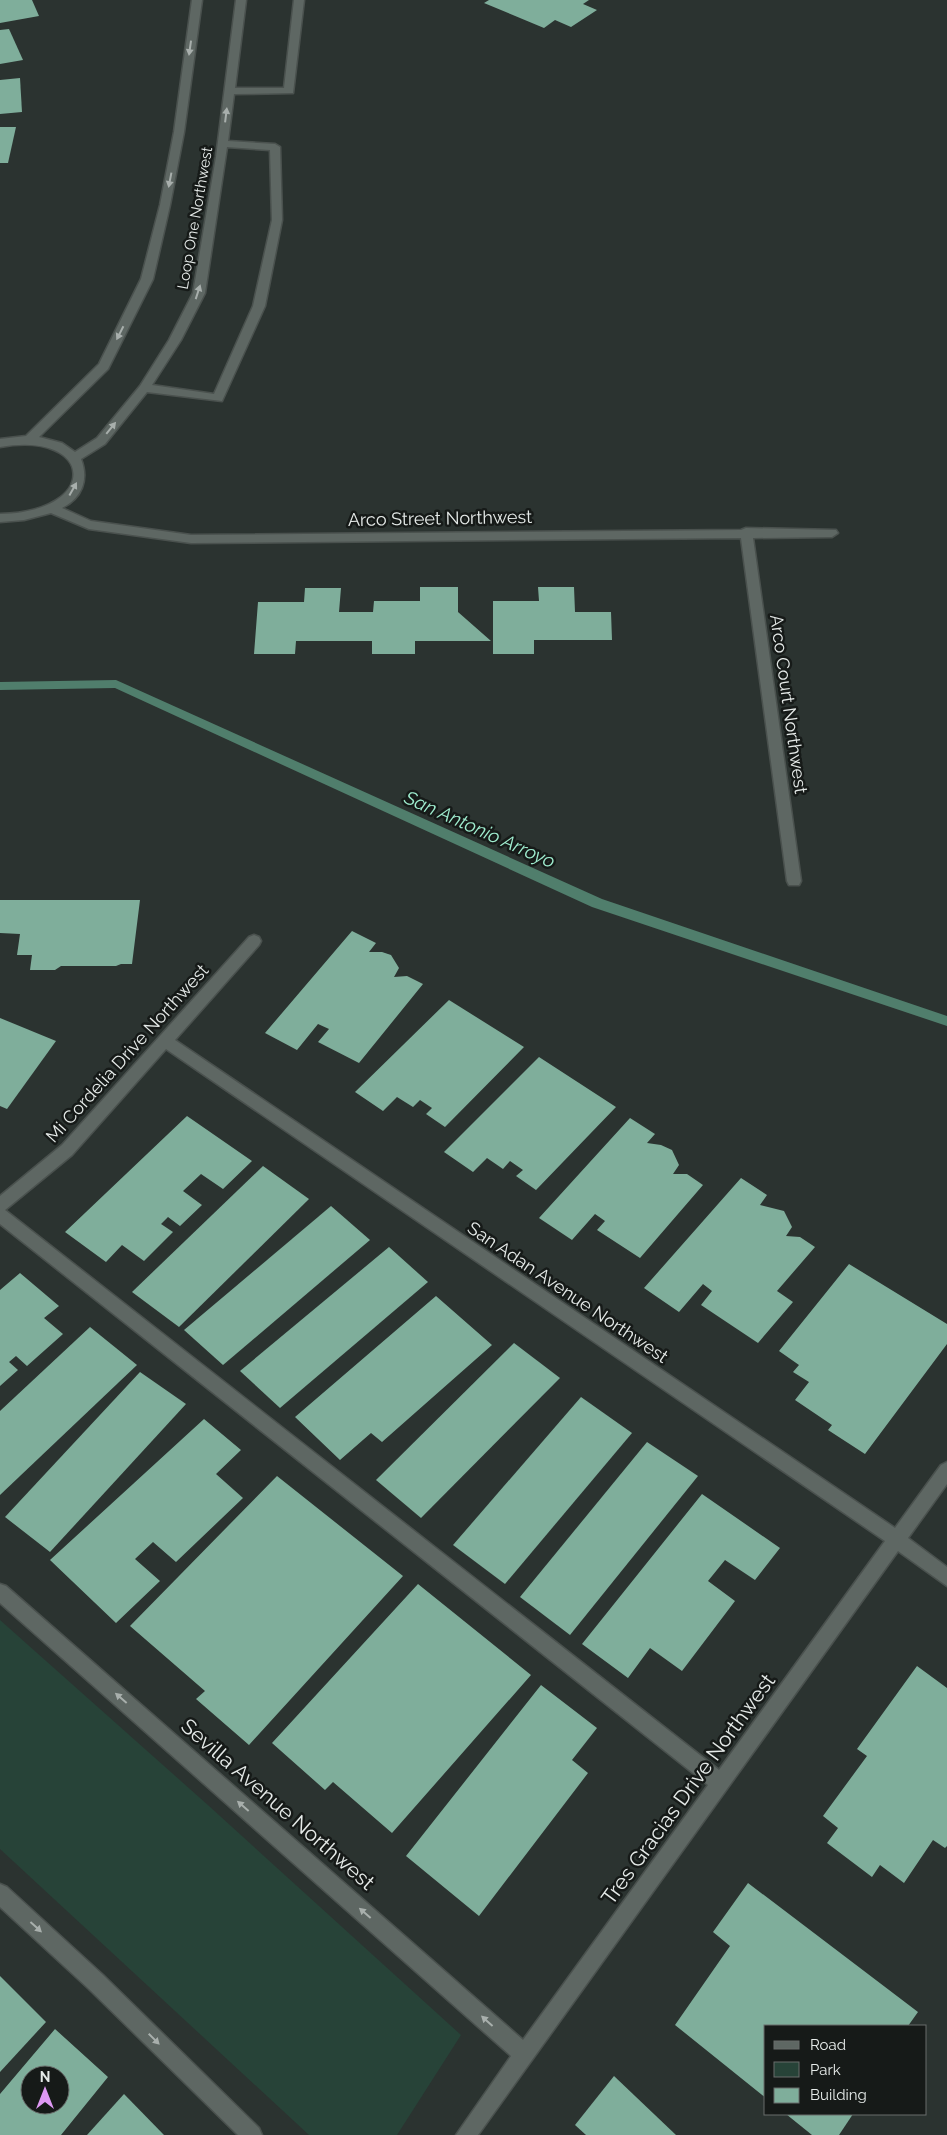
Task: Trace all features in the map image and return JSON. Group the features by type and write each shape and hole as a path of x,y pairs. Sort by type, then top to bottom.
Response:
{"street":[{"name":"Loop One Northwest","path":"29,440 104,366 147,279 165,206 179,132 197,0"},
{"name":"Loop One Northwest","path":"74,458 101,441 144,388 175,340 199,293 223,144 241,0"},
{"path":"230,91 289,91 299,0"},
{"path":"144,388 218,398 259,306 277,220 275,148 223,144"},
{"path":"0,443 29,440 47,442 63,449 74,458 79,471 77,485 68,498 53,509 35,515 0,518"},
{"name":"Arco Street Northwest","path":"53,509 89,525 191,539 746,532 832,533"},
{"name":"Arco Court Northwest","path":"746,532 794,881"},
{"name":"Mi Cordelia Drive Northwest","path":"0,1205 67,1150 254,941"},
{"name":"San Adan Avenue Northwest","path":"165,1041 896,1539 947,1578"},
{"path":"0,1215 720,1782"},
{"name":"Tres Gracias Drive Northwest","path":"466,2135 523,2053 947,1470"},
{"name":"Sevilla Avenue Northwest","path":"0,1592 523,2053"},
{"path":"0,1894 96,1982 252,2135"}],"green space":[{"path":"0,1620 209,1806 461,2035 397,2135 309,2135 0,1849"}],"building":[{"path":"0,0 32,0 39,16 0,23"},
{"path":"489,0 589,0 583,4 597,10 571,27 555,20 544,28 484,3"},
{"path":"9,29 23,60 0,64 0,30"},
{"path":"20,78 22,112 0,114 0,80"},
{"path":"0,127 16,127 8,163 0,163"},
{"path":"420,587 458,587 458,612 491,641 415,641 415,654 372,654 372,641 296,641 295,654 254,654 258,602 304,602 305,588 341,588 339,612 373,612 374,601 420,601"},
{"path":"538,587 574,587 575,612 611,612 612,640 534,640 534,654 493,654 493,601 539,601"},
{"path":"0,900 140,900 132,964 116,966 61,966 55,970 30,970 32,955 17,955 20,934 0,933"},
{"path":"352,931 376,943 369,952 382,952 391,955 399,968 394,977 407,976 423,984 359,1063 318,1042 329,1029 318,1024 297,1050 265,1033"},
{"path":"449,1000 524,1047 445,1127 426,1114 432,1108 420,1100 413,1107 397,1097 383,1111 355,1092"},
{"path":"0,1018 56,1041 7,1109 0,1106"},
{"path":"539,1057 616,1107 536,1190 516,1176 523,1170 510,1161 503,1169 487,1158 473,1172 444,1152"},
{"path":"187,1116 252,1161 223,1189 201,1174 183,1191 202,1205 180,1226 168,1217 161,1224 173,1232 144,1261 122,1245 106,1262 65,1232"},
{"path":"630,1118 655,1134 647,1143 661,1145 672,1150 679,1165 673,1174 687,1174 703,1185 640,1258 597,1230 605,1221 595,1214 572,1240 539,1218"},
{"path":"263,1166 309,1199 179,1327 132,1292"},
{"path":"741,1178 767,1195 760,1205 784,1211 792,1227 786,1236 800,1237 815,1247 777,1291 793,1302 758,1343 701,1305 712,1291 703,1284 679,1312 644,1288"},
{"path":"331,1206 370,1240 223,1365 184,1330"},
{"path":"389,1247 428,1282 280,1408 240,1371"},
{"path":"849,1264 947,1324 947,1344 865,1454 828,1430 832,1425 795,1400 809,1382 793,1372 799,1365 779,1351"},
{"path":"20,1273 59,1306 44,1318 63,1334 27,1366 16,1356 9,1362 18,1370 0,1386 0,1290"},
{"path":"436,1296 492,1345 382,1442 371,1433 340,1460 295,1417"},
{"path":"90,1327 137,1365 0,1495 0,1411"},
{"path":"514,1343 560,1378 421,1518 376,1480"},
{"path":"140,1372 186,1404 50,1552 5,1517"},
{"path":"581,1397 632,1433 505,1584 453,1545"},
{"path":"204,1419 241,1450 216,1474 243,1498 176,1562 153,1542 135,1559 160,1581 116,1623 50,1560"},
{"path":"647,1442 698,1476 570,1635 520,1597"},
{"path":"277,1476 403,1576 249,1745 196,1699 205,1691 130,1626"},
{"path":"702,1494 780,1548 755,1580 725,1560 708,1581 735,1601 682,1671 650,1648 628,1678 582,1644"},
{"path":"418,1584 531,1675 392,1833 333,1782 325,1790 272,1743"},
{"path":"917,1666 947,1688 947,1846 945,1848 933,1840 904,1883 880,1865 872,1877 827,1843 838,1828 823,1816 867,1756 857,1749"},
{"path":"541,1685 597,1728 572,1760 588,1773 479,1916 406,1856"},
{"path":"748,1883 918,2012 909,2025 764,2025 764,2096 675,2025 730,1946 713,1932"},
{"path":"0,1976 46,2022 0,2072"},
{"path":"55,2029 108,2077 61,2135 0,2135 0,2094 20,2070 20,2115 70,2115 70,2065 25,2065"},
{"path":"614,2076 676,2135 586,2135 575,2125"},
{"path":"124,2094 164,2135 87,2135"},
{"path":"787,2115 852,2115 839,2135 812,2135"}],"waterway":[{"name":"San Antonio Arroyo","path":"0,686 116,684 597,903 947,1021"}]}
